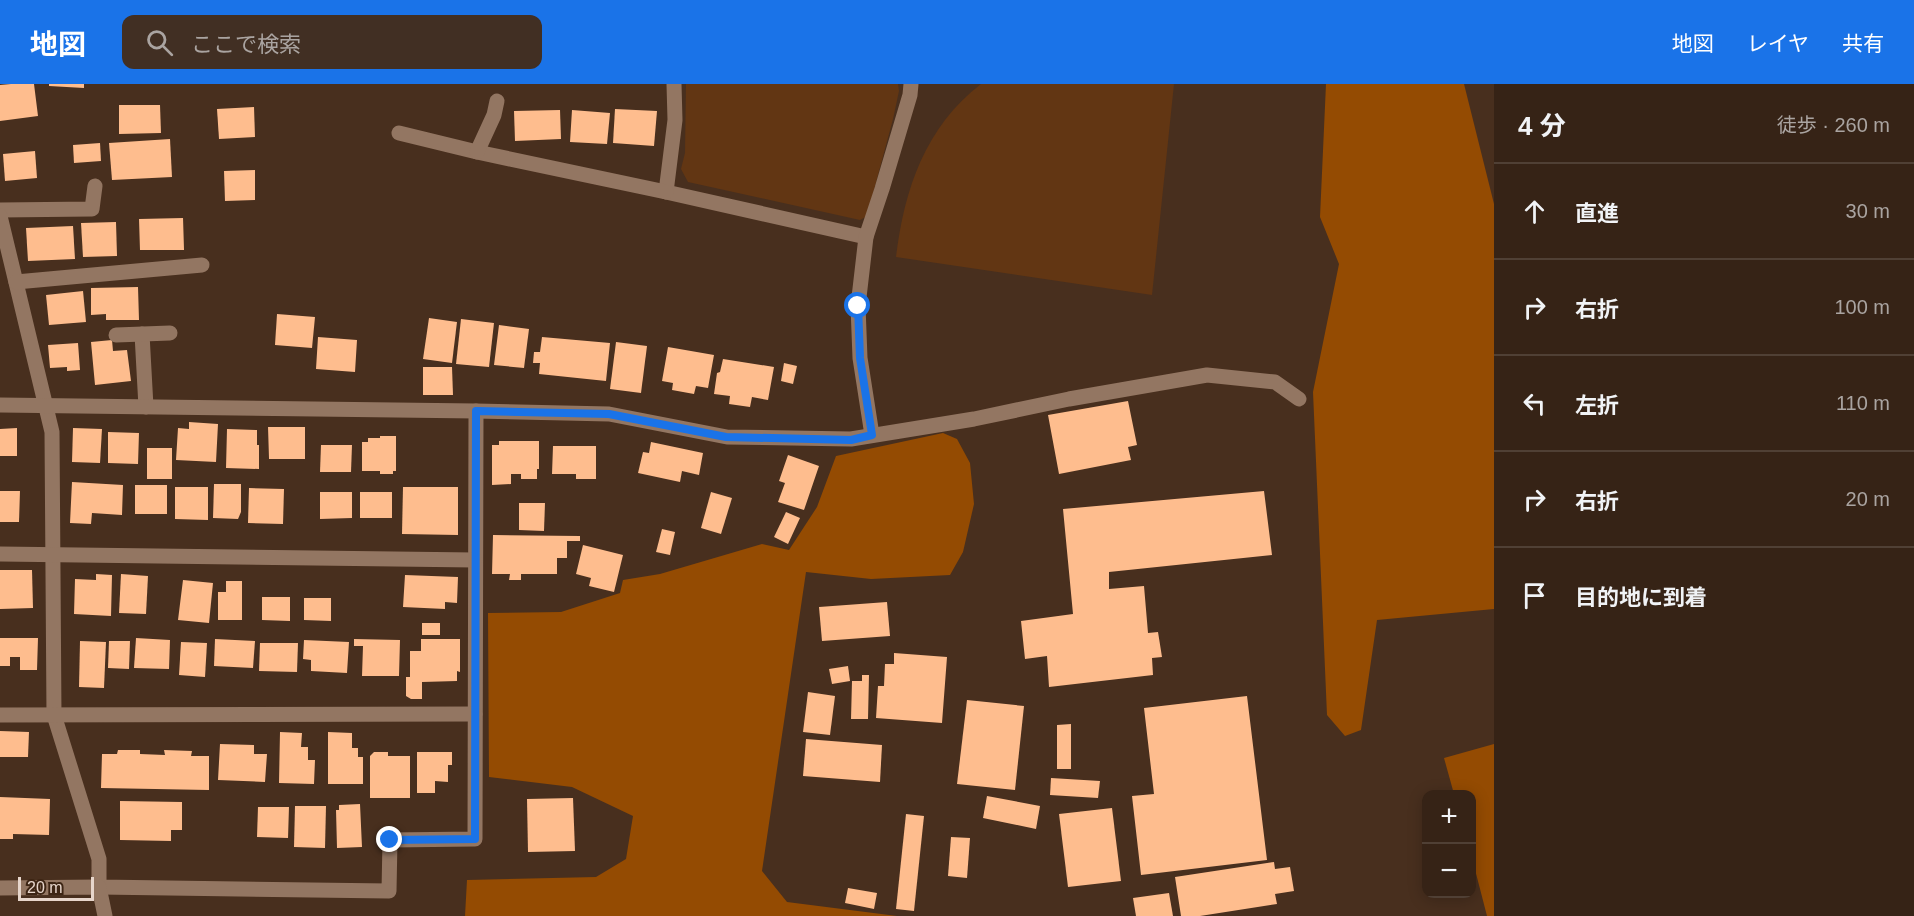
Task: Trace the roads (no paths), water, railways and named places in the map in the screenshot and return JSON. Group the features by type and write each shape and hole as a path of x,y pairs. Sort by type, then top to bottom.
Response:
{"street":[{"path":"666,192 675,120 674,84"},
{"path":"872,435 860,358 858,306 866,237 910,95 911,84"},
{"path":"477,152 494,115 497,101"},
{"path":"399,133 866,237"},
{"path":"0,210 92,209 95,186"},
{"path":"0,216 52,432 54,715 99,859 99,887 105,916"},
{"path":"16,282 202,265"},
{"path":"116,335 170,333"},
{"path":"142,334 146,407"},
{"path":"0,405 609,414 726,437 851,440 1207,375 1275,382 1299,399"},
{"path":"0,888 389,891 390,840 475,839 476,411"},
{"path":"0,554 475,560"},
{"path":"0,715 475,714"}]}
